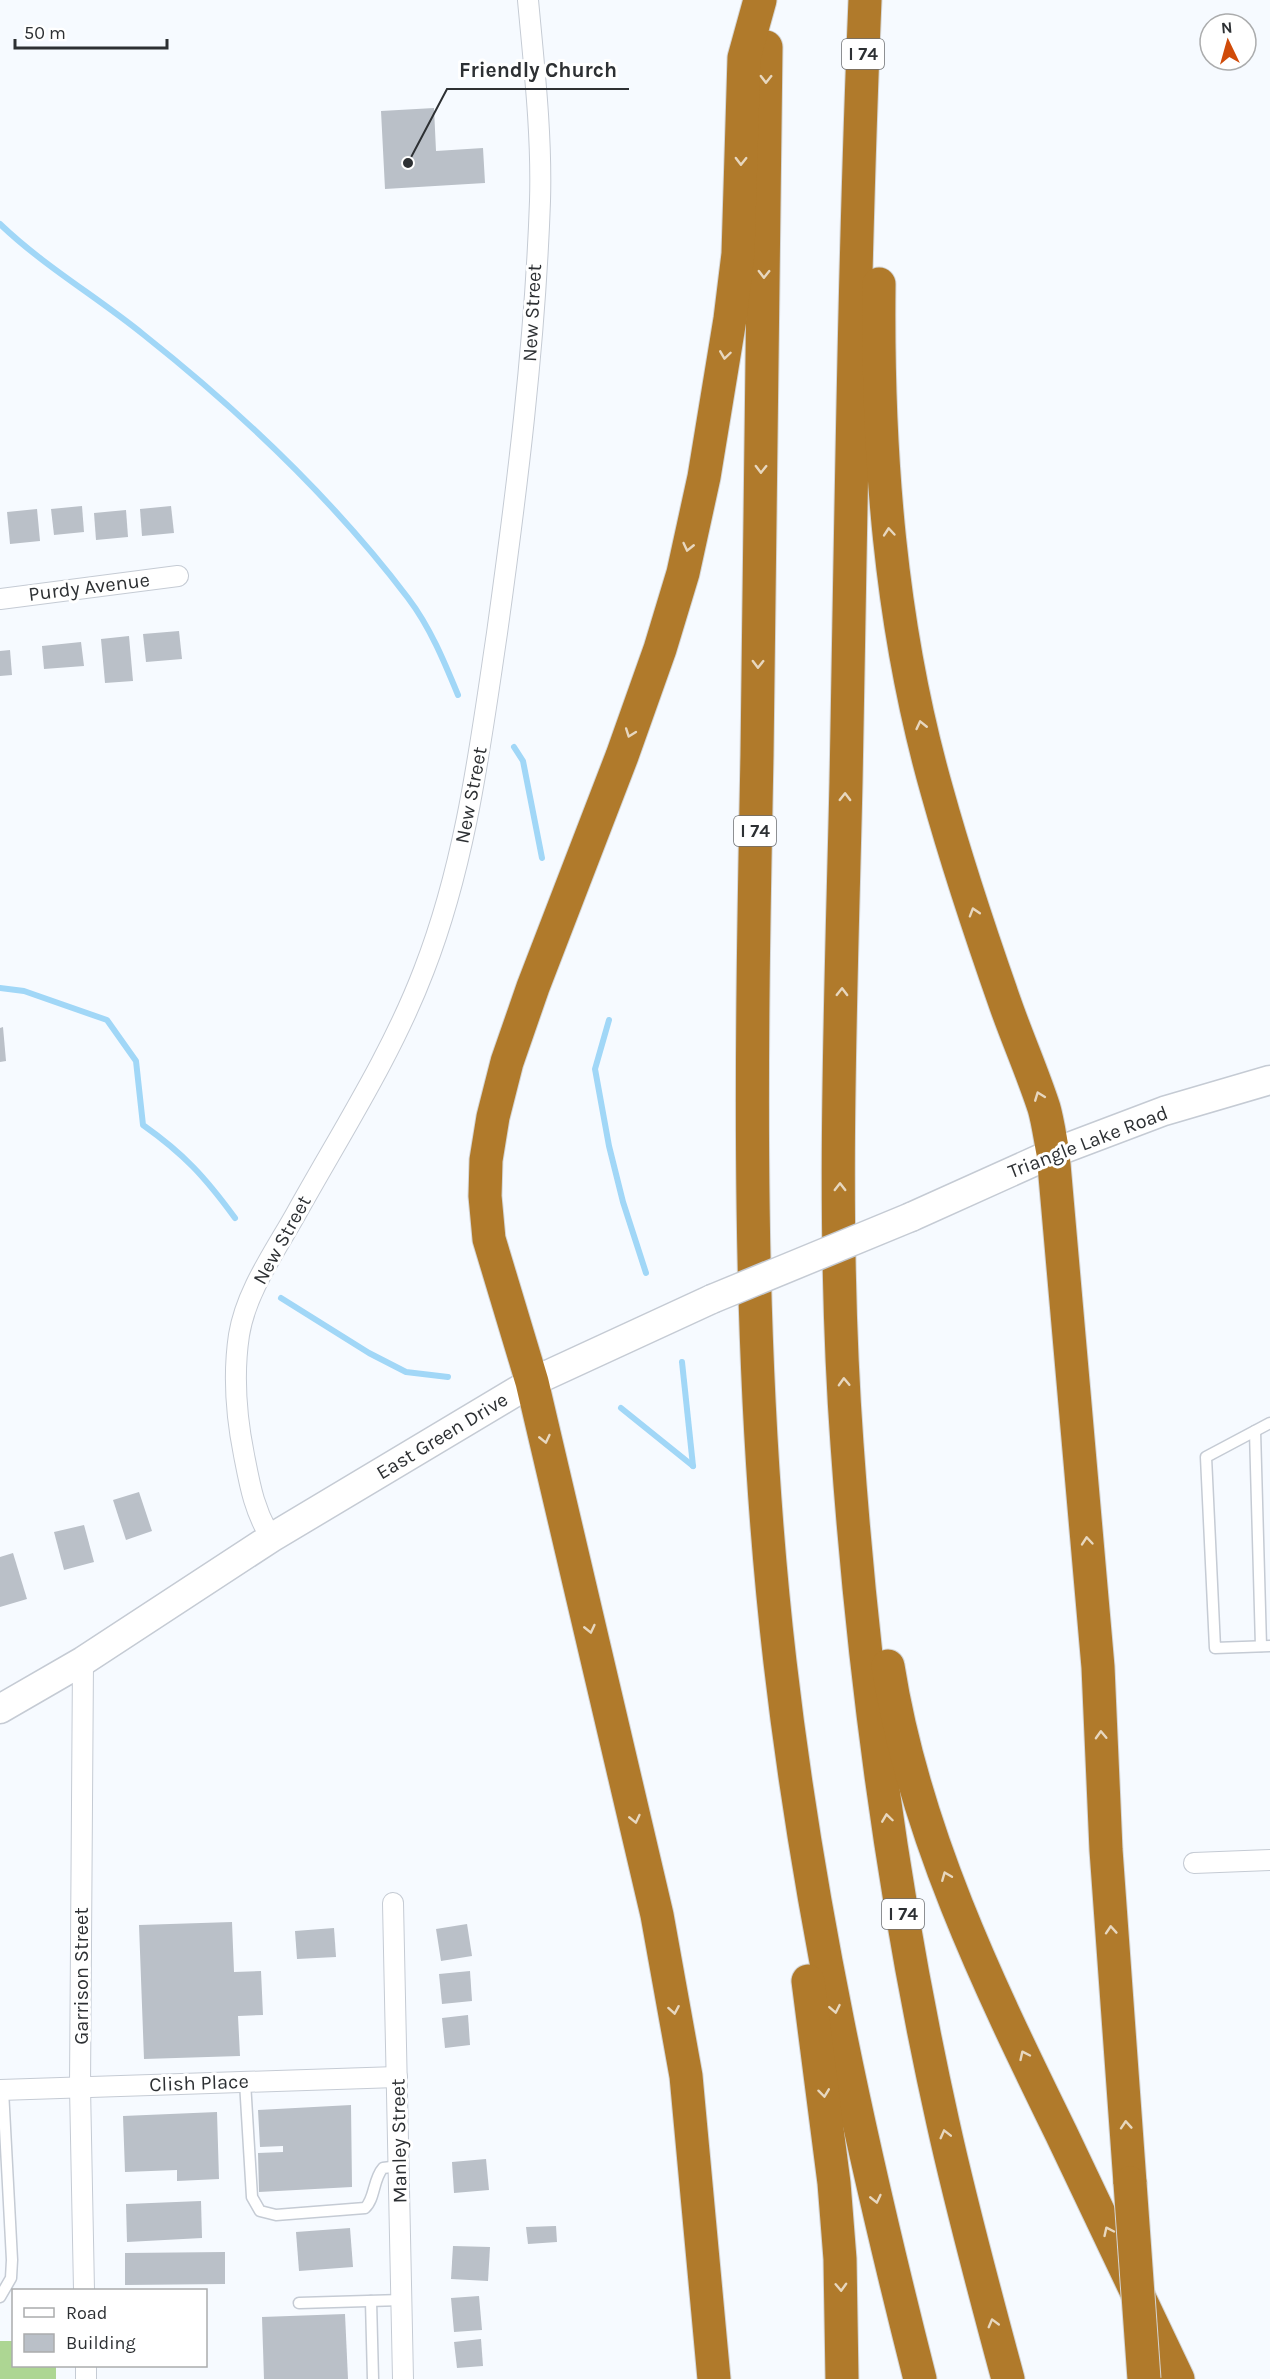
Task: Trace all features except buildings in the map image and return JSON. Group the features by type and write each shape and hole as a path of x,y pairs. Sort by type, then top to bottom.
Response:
{"highway":[{"path":"714,2379 686,2076 657,1915 532,1382 489,1239 485,1196 486,1160 493,1118 507,1062 532,987 622,756 660,649 683,573 704,477 730,319 738,254 744,58 760,0"},
{"name":"I 74","path":"767,0 752,1002 753,1203 760,1418 780,1661 825,1963 854,2106 920,2379"},
{"name":"I 74","path":"865,0 840,1085 840,1287 846,1441 865,1651 894,1865 943,2123 1008,2379"},
{"path":"861,108 880,181 879,402 891,554 902,635 936,789 977,922 1044,1109 1053,1153 1098,1667 1106,1850 1144,2379"},
{"path":"846,1441 869,1519 881,1620 903,1741 937,1853 1001,2006 1178,2379"},
{"path":"780,1661 772,1725 834,2183 840,2259 842,2379"}],"main road":[{"name":"Triangle Lake Road","path":"911,1217 1053,1153 1164,1112 1270,1080"},
{"name":"East Green Drive","path":"0,1709 83,1660 271,1538 532,1382 712,1299 911,1217"}],"street":[{"name":"New Street","path":"271,1538 256,1513 240,1438 234,1391 240,1332 257,1284 377,1070 424,971 457,868 478,762 513,517 530,362 540,200 535,81 528,0"},
{"name":"Purdy Avenue","path":"0,598 178,576"},
{"name":"Garrison Street","path":"83,1660 80,2087 84,2289"},
{"path":"1194,1863 1270,1860"},
{"name":"Manley Street","path":"393,1903 403,2379"},
{"name":"Clish Place","path":"1,2090 397,2077"}],"lane":[{"path":"1255,1431 1266,1646 1215,1648 1206,1457 1270,1423"},
{"path":"245,2082 252,2197 260,2211 276,2215 365,2208 370,2203 377,2174 382,2168 399,2166"},
{"path":"0,2297 11,2278 12,2260 1,2090"},
{"path":"299,2302 402,2300"},
{"path":"370,2301 373,2379"}],"green space":[{"path":"0,2341 12,2341 12,2367 56,2367 56,2379 0,2379"}],"waterway":[{"path":"0,224 17,240 180,364 284,458 349,526 408,598 436,645 458,695"},
{"path":"514,747 523,761 542,858"},
{"path":"0,988 24,991 107,1020 136,1061 143,1125 193,1167 235,1218"},
{"path":"609,1020 595,1069 609,1146 623,1202 646,1273"},
{"path":"281,1298 369,1353 406,1372 448,1377"},
{"path":"682,1362 693,1466"},
{"path":"621,1408 693,1466"}],"place":[{"name":"Friendly Church","path":"408,163"}]}
